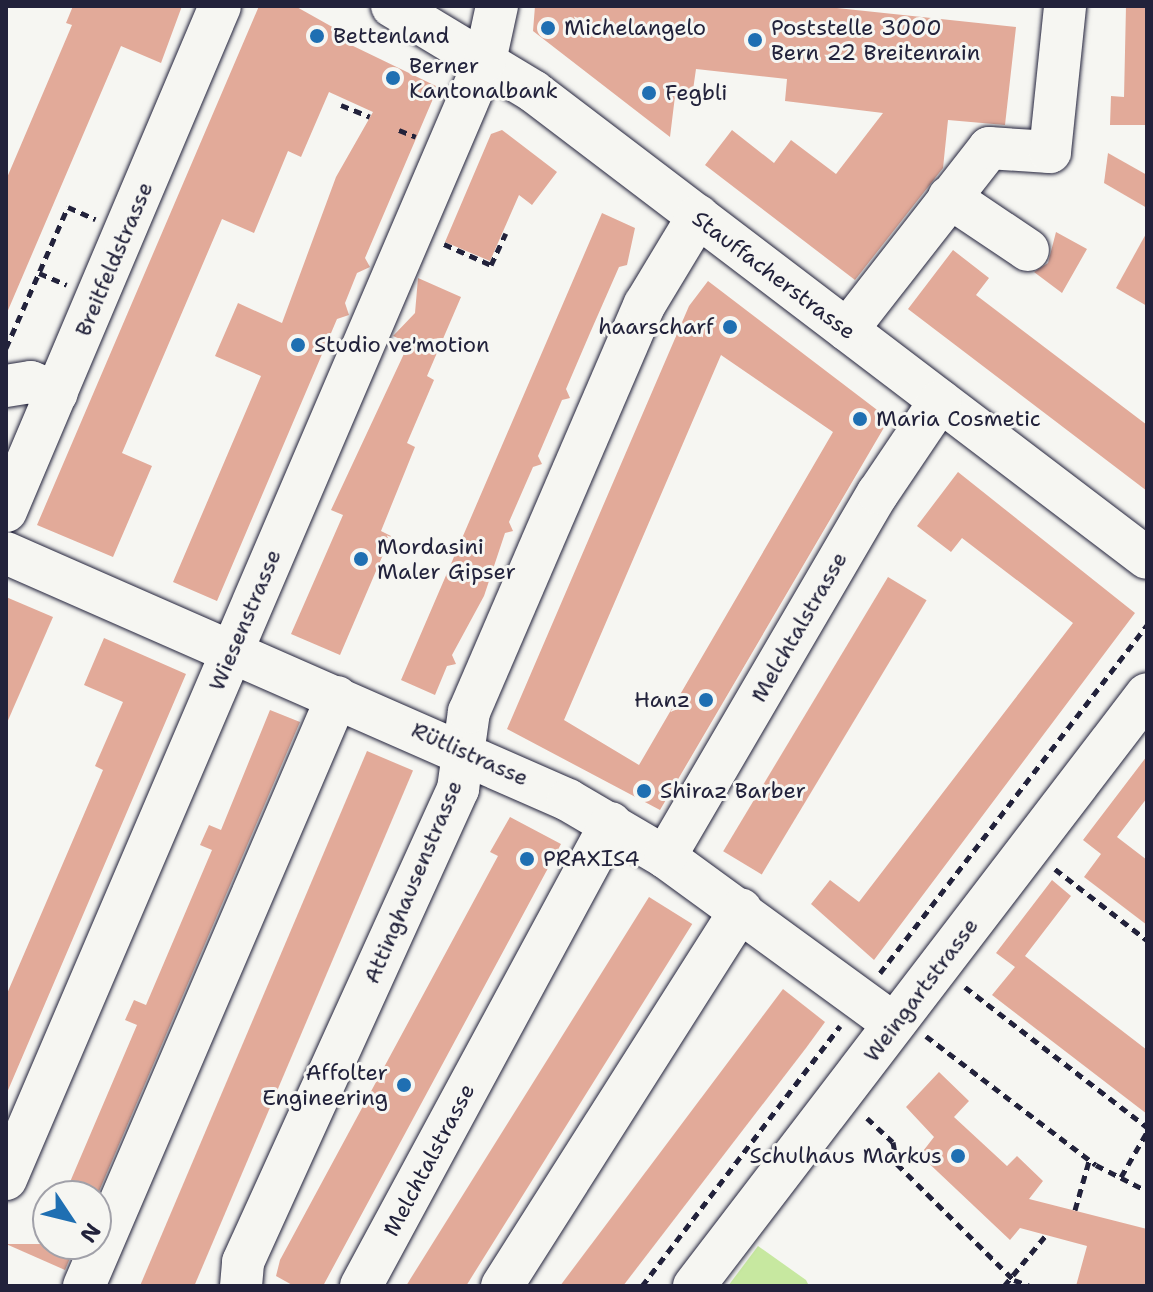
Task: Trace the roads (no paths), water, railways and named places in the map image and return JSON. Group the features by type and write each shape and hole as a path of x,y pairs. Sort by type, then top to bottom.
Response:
{"street":[{"name":"Breitfeldstrasse","path":"6,511 23,424 57,393 168,95 220,6"},
{"name":"Stauffacherstrasse","path":"392,6 485,61 698,216 1147,558"},
{"name":"Wiesenstrasse","path":"6,1179 485,61 497,6"},
{"path":"847,330 989,148 1050,152 1065,6"},
{"path":"949,197 1028,250"},
{"name":"Attinghausenstrasse","path":"241,1286 243,1262 458,789 465,721 645,304 698,216"},
{"path":"6,386 31,382 57,393"},
{"name":"Melchtalstrasse","path":"665,857 878,493 940,401"},
{"name":"Rütlistrasse","path":"6,553 461,748 611,823 741,909 861,998 905,1026"},
{"name":"Weingartstrasse","path":"694,1286 905,1026 1147,694"},
{"path":"84,1286 337,697"},
{"name":"Melchtalstrasse","path":"361,1286 611,823"},
{"path":"502,1286 741,909"}],"place":[{"name":"Michelangelo","path":"548,28"},
{"name":"Bettenland","path":"317,36"},
{"name":"Poststelle 3000 Bern 22 Breitenrain","path":"755,40"},
{"name":"Berner Kantonalbank","path":"393,78"},
{"name":"Fegbli","path":"649,93"},
{"name":"haarscharf","path":"730,327"},
{"name":"Studio ve'motion","path":"298,345"},
{"name":"Maria Cosmetic","path":"860,419"},
{"name":"Mordasini Maler Gipser","path":"361,559"},
{"name":"Hanz","path":"706,700"},
{"name":"Shiraz Barber","path":"644,791"},
{"name":"PRAXIS4","path":"527,859"},
{"name":"Affolter Engineering","path":"404,1085"},
{"name":"Schulhaus Markus","path":"958,1156"}]}
